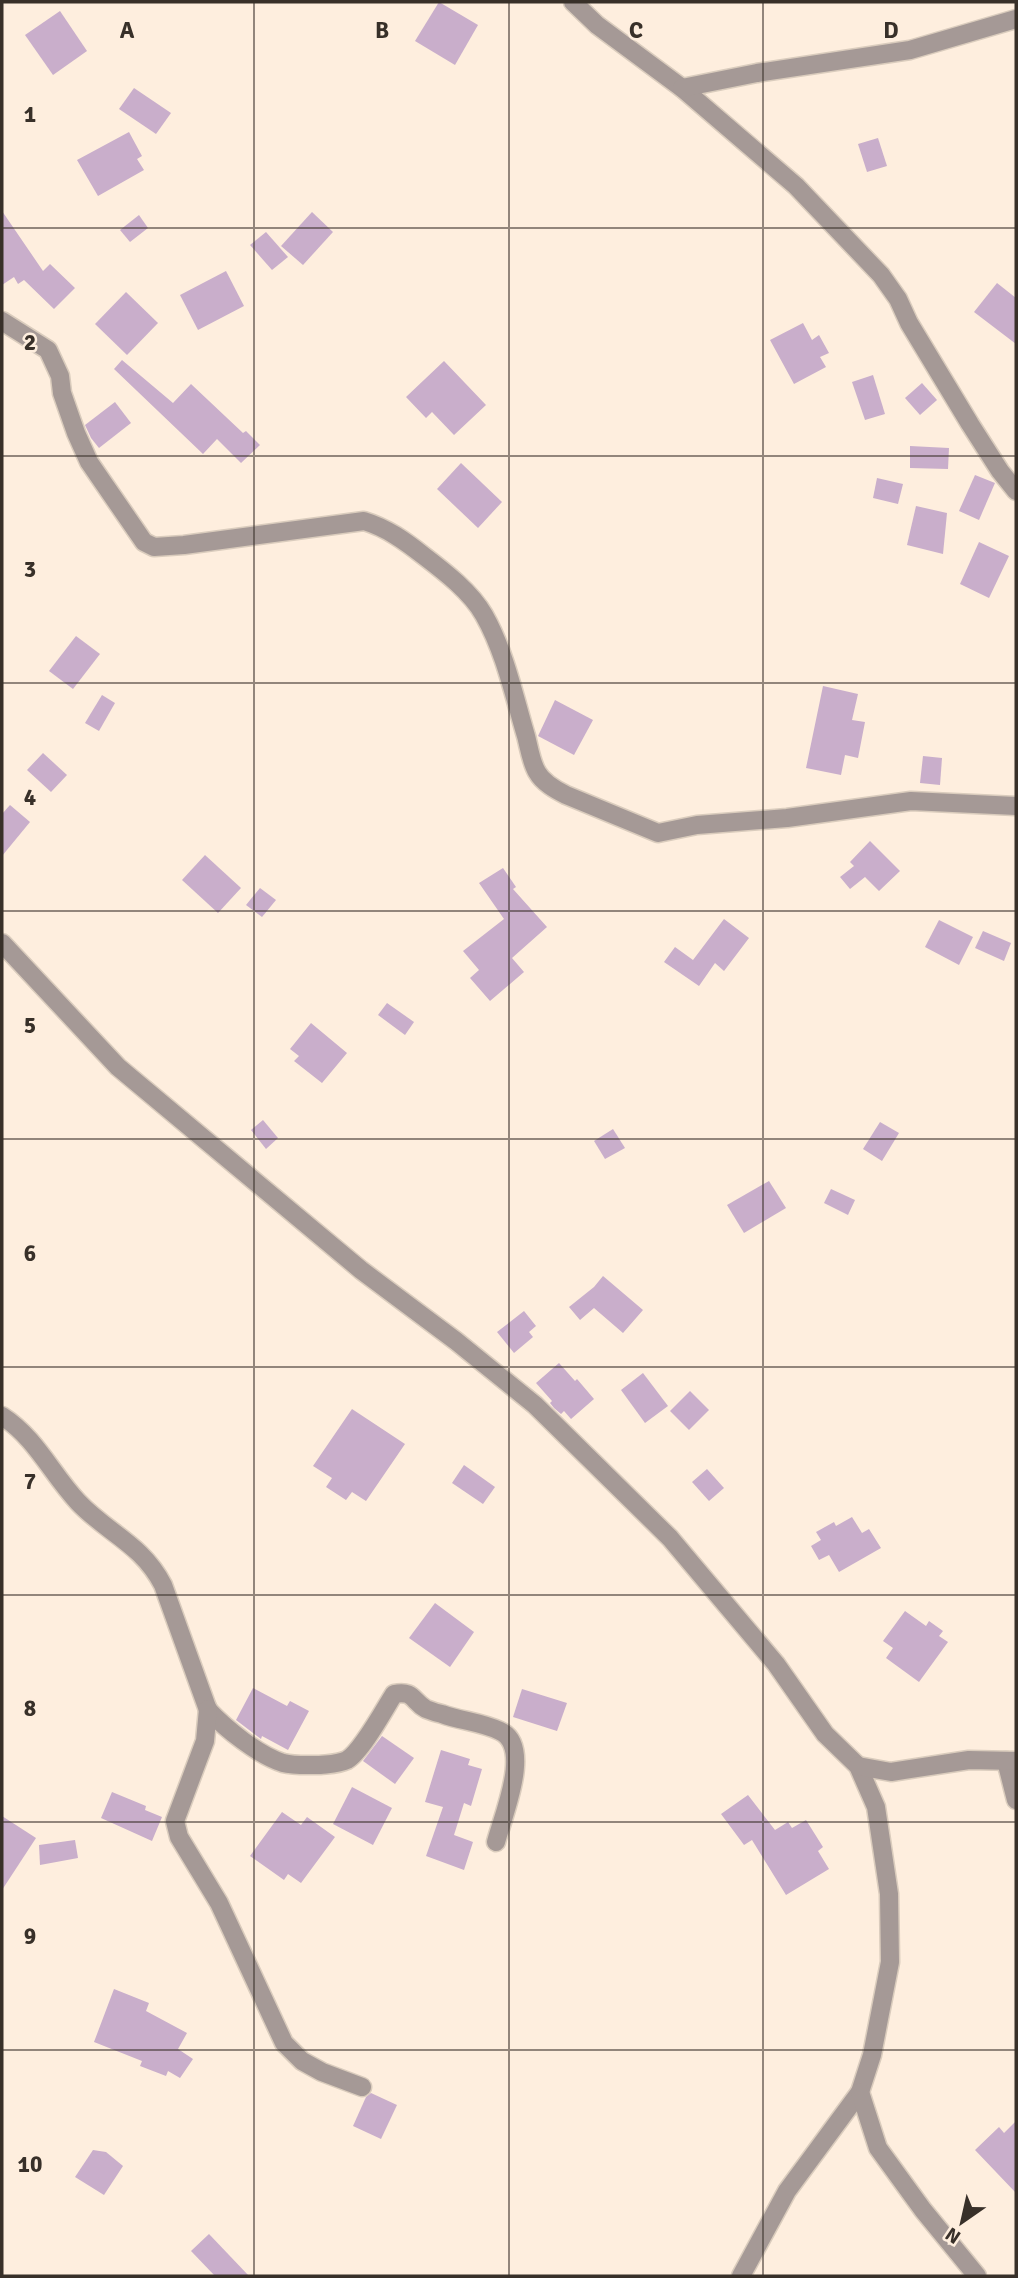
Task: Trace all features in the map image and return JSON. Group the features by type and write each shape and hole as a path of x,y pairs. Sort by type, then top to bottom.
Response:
{"street":[{"path":"573,2 597,25 682,88 796,186 881,275 898,299 909,323 999,471 1016,491"},
{"path":"682,88 771,71 910,50 1016,19"},
{"path":"2,321 48,350 60,376 62,393 89,462 144,542 154,547 184,545 364,522 379,526 399,537 436,565 483,612 504,664 537,772 554,789 566,795 658,833 697,825 788,818 911,801 1016,806"},
{"path":"2,943 118,1067 361,1270 456,1341 535,1405 670,1538 776,1664 825,1734 858,1766 876,1807 890,1894 890,1962 872,2055 860,2092 788,2191 741,2276"},
{"path":"2,1416 29,1438 78,1502 144,1555 155,1569 208,1709 223,1726 271,1758 306,1766 334,1764 347,1759 358,1749 394,1694 403,1692 410,1694 425,1708 502,1732 513,1743 516,1754 515,1770 496,1842"},
{"path":"208,1709 205,1741 175,1821 179,1837 219,1903 284,2043 302,2061 322,2072 362,2087"},
{"path":"858,1766 891,1772 969,1760 1011,1761 1016,1800"},
{"path":"860,2092 878,2148 923,2210 978,2276"}],"building":[{"path":"439,2 478,25 455,65 415,41"},
{"path":"60,11 87,51 53,75 25,35"},
{"path":"134,88 171,113 156,134 119,109"},
{"path":"129,132 142,156 137,159 144,170 98,196 77,160"},
{"path":"878,138 887,166 867,172 858,144"},
{"path":"2,211 43,271 50,264 75,288 54,309 24,280 18,284 14,277 2,285"},
{"path":"312,212 333,232 303,265 281,246"},
{"path":"139,215 148,228 130,242 120,230"},
{"path":"266,232 288,257 272,270 250,245"},
{"path":"226,271 244,306 198,330 180,295"},
{"path":"997,283 1016,298 1016,344 974,312"},
{"path":"126,292 158,323 127,355 95,324"},
{"path":"803,323 812,340 819,335 829,353 820,357 826,367 794,384 770,340"},
{"path":"122,360 173,403 191,384 243,433 246,431 260,445 241,463 217,439 203,454 114,369"},
{"path":"444,361 486,405 454,435 432,412 426,418 406,397"},
{"path":"873,375 885,414 865,420 852,382"},
{"path":"922,383 937,400 920,415 905,398"},
{"path":"115,402 131,423 99,448 85,425"},
{"path":"910,446 949,448 948,469 910,468"},
{"path":"461,463 502,502 478,528 437,489"},
{"path":"975,475 995,483 979,520 959,511"},
{"path":"877,478 903,484 898,504 873,498"},
{"path":"916,506 947,513 943,554 907,545"},
{"path":"979,542 1009,556 989,598 960,584"},
{"path":"76,636 100,654 73,689 49,671"},
{"path":"823,686 858,694 852,720 865,722 858,758 845,755 841,775 806,768"},
{"path":"102,695 115,703 99,731 85,723"},
{"path":"555,700 593,720 574,755 538,736"},
{"path":"43,753 67,775 51,792 27,770"},
{"path":"923,756 942,758 940,785 920,783"},
{"path":"10,805 30,822 2,856 2,814"},
{"path":"870,841 900,871 879,891 865,877 850,889 840,877 854,866 850,862"},
{"path":"205,855 241,888 218,913 182,880"},
{"path":"503,868 516,887 513,889 547,927 512,958 524,972 490,1001 470,978 479,970 463,951 504,919 479,883"},
{"path":"260,888 276,900 262,917 246,905"},
{"path":"724,919 749,938 724,971 715,963 699,986 664,962 675,947 693,960"},
{"path":"939,920 973,937 959,965 925,947"},
{"path":"983,931 1011,943 1004,961 975,948"},
{"path":"387,1003 414,1022 405,1035 378,1015"},
{"path":"311,1023 347,1053 322,1083 294,1061 299,1056 290,1049"},
{"path":"263,1120 278,1138 266,1149 251,1130"},
{"path":"880,1122 899,1133 882,1161 863,1149"},
{"path":"613,1129 625,1148 605,1159 594,1141"},
{"path":"769,1181 786,1208 744,1233 727,1205"},
{"path":"831,1189 855,1200 848,1215 824,1203"},
{"path":"603,1276 643,1310 623,1333 594,1308 580,1320 569,1307"},
{"path":"524,1311 536,1326 529,1332 533,1337 514,1353 497,1332"},
{"path":"559,1363 594,1399 571,1419 564,1411 561,1414 554,1408 550,1403 552,1401 536,1383"},
{"path":"643,1373 668,1406 645,1423 621,1390"},
{"path":"690,1391 709,1410 689,1430 670,1411"},
{"path":"352,1409 405,1444 366,1501 352,1492 346,1500 326,1487 332,1478 313,1466"},
{"path":"464,1465 495,1487 483,1504 452,1483"},
{"path":"707,1469 724,1488 709,1501 692,1482"},
{"path":"852,1517 862,1533 869,1529 881,1548 839,1572 829,1555 819,1560 811,1546 821,1540 816,1532 834,1522 836,1526"},
{"path":"435,1603 474,1632 450,1667 409,1638"},
{"path":"905,1611 926,1626 929,1621 943,1631 939,1636 948,1642 919,1682 886,1658 893,1648 883,1641"},
{"path":"253,1688 287,1706 290,1701 309,1711 288,1750 262,1736 261,1739 236,1720"},
{"path":"522,1689 567,1703 557,1731 513,1717"},
{"path":"382,1736 414,1758 395,1784 363,1761"},
{"path":"441,1750 470,1759 468,1765 482,1769 471,1806 464,1803 454,1835 473,1842 464,1870 426,1856 443,1807 425,1802"},
{"path":"352,1787 392,1808 373,1845 333,1824"},
{"path":"112,1792 146,1806 145,1810 162,1817 152,1841 101,1818"},
{"path":"748,1795 775,1830 788,1822 792,1828 806,1820 823,1847 818,1851 829,1869 786,1895 752,1840 744,1845 721,1814"},
{"path":"282,1812 301,1825 307,1817 335,1837 301,1883 288,1874 284,1880 250,1856"},
{"path":"2,1816 36,1838 2,1890"},
{"path":"75,1840 78,1858 40,1865 39,1845"},
{"path":"114,1989 149,2003 146,2011 187,2033 178,2049 193,2059 180,2078 168,2071 166,2076 140,2066 142,2061 94,2042"},
{"path":"371,2093 397,2105 381,2139 353,2126 366,2097"},
{"path":"1016,2121 1016,2193 975,2150 999,2127 1004,2133"},
{"path":"93,2150 106,2152 123,2166 104,2195 75,2177"},
{"path":"209,2234 249,2276 215,2276 191,2251"}]}
